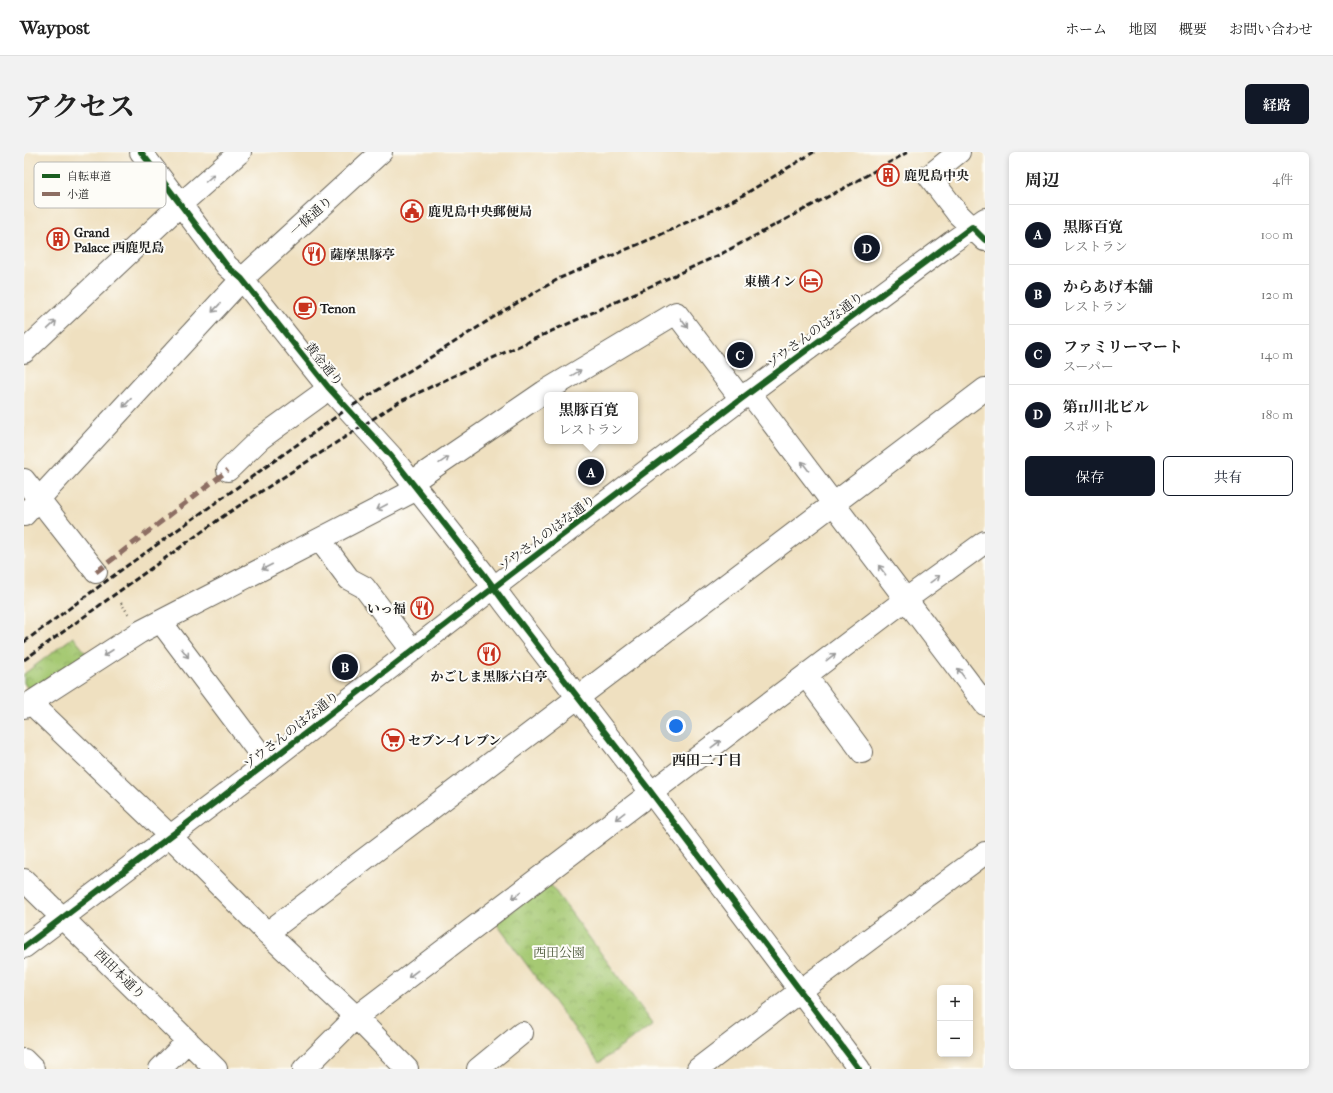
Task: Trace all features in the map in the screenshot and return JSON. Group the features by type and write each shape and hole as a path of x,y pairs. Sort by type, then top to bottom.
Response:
{"street":[{"name":"黄金通り","path":"141,152 149,162"},
{"path":"24,352 181,204 240,152"},
{"name":"一條通り","path":"31,507 242,279 381,152"},
{"path":"959,152 929,176 958,214 981,229"},
{"name":"黄金通り","path":"166,184 227,266 242,279 328,387 391,456 494,587 651,792 859,1069"},
{"name":"ゾウさんのはな通り","path":"24,947 267,763 745,395 981,229"},
{"path":"407,1069 170,836 28,705 140,632 320,540 414,486 544,392 676,313 745,395 833,504 985,704"},
{"path":"228,470 261,438 319,396 328,387"},
{"path":"267,933 985,389"},
{"path":"24,480 31,507 96,572"},
{"path":"320,540 349,578 364,587 412,650"},
{"path":"304,1069 356,1018 905,600 984,546"},
{"path":"161,622 267,763"},
{"path":"806,676 862,752"},
{"path":"698,1069 985,853"},
{"name":"西田本通り","path":"24,880 216,1069"},
{"path":"478,1069 522,1033"},
{"path":"160,1069 188,1041"},
{"path":"24,1060 33,1069"}],"green space":[{"path":"73,637 87,654 29,690 24,683 24,674"},
{"name":"西田公園","path":"550,884 653,1024 599,1063 496,923"}],"railway":[{"path":"24,642 124,568 347,409 505,310 560,278 660,235 740,197 814,152"},
{"path":"24,660 225,515 399,402 719,255 908,152"}],"marked path":[{"path":"96,572 228,470"}],"cycle path":[{"path":"141,152 149,162"},
{"path":"166,185 227,266 242,279 328,387 391,456 483,573 651,792 859,1069"},
{"path":"24,947 267,763 741,399 972,227 985,240"}],"place":[{"name":"鹿児島中央","path":"888,175"},
{"name":"鹿児島中央郵便局","path":"412,211"},
{"name":"Grand Palace 西鹿児島","path":"58,239"},
{"name":"第11川北ビル","path":"867,248"},
{"name":"薩摩黒豚亭","path":"314,254"},
{"name":"東横イン","path":"811,281"},
{"name":"Tenon","path":"305,308"},
{"name":"ファミリーマート","path":"740,355"},
{"name":"黒豚百寛","path":"591,472"},
{"name":"いっ福","path":"422,608"},
{"name":"かごしま黒豚六白亭","path":"489,654"},
{"name":"からあげ本舗","path":"345,667"},
{"name":"セブン-イレブン","path":"393,740"}],"district":[{"name":"西田二丁目","path":"707,760"}]}
